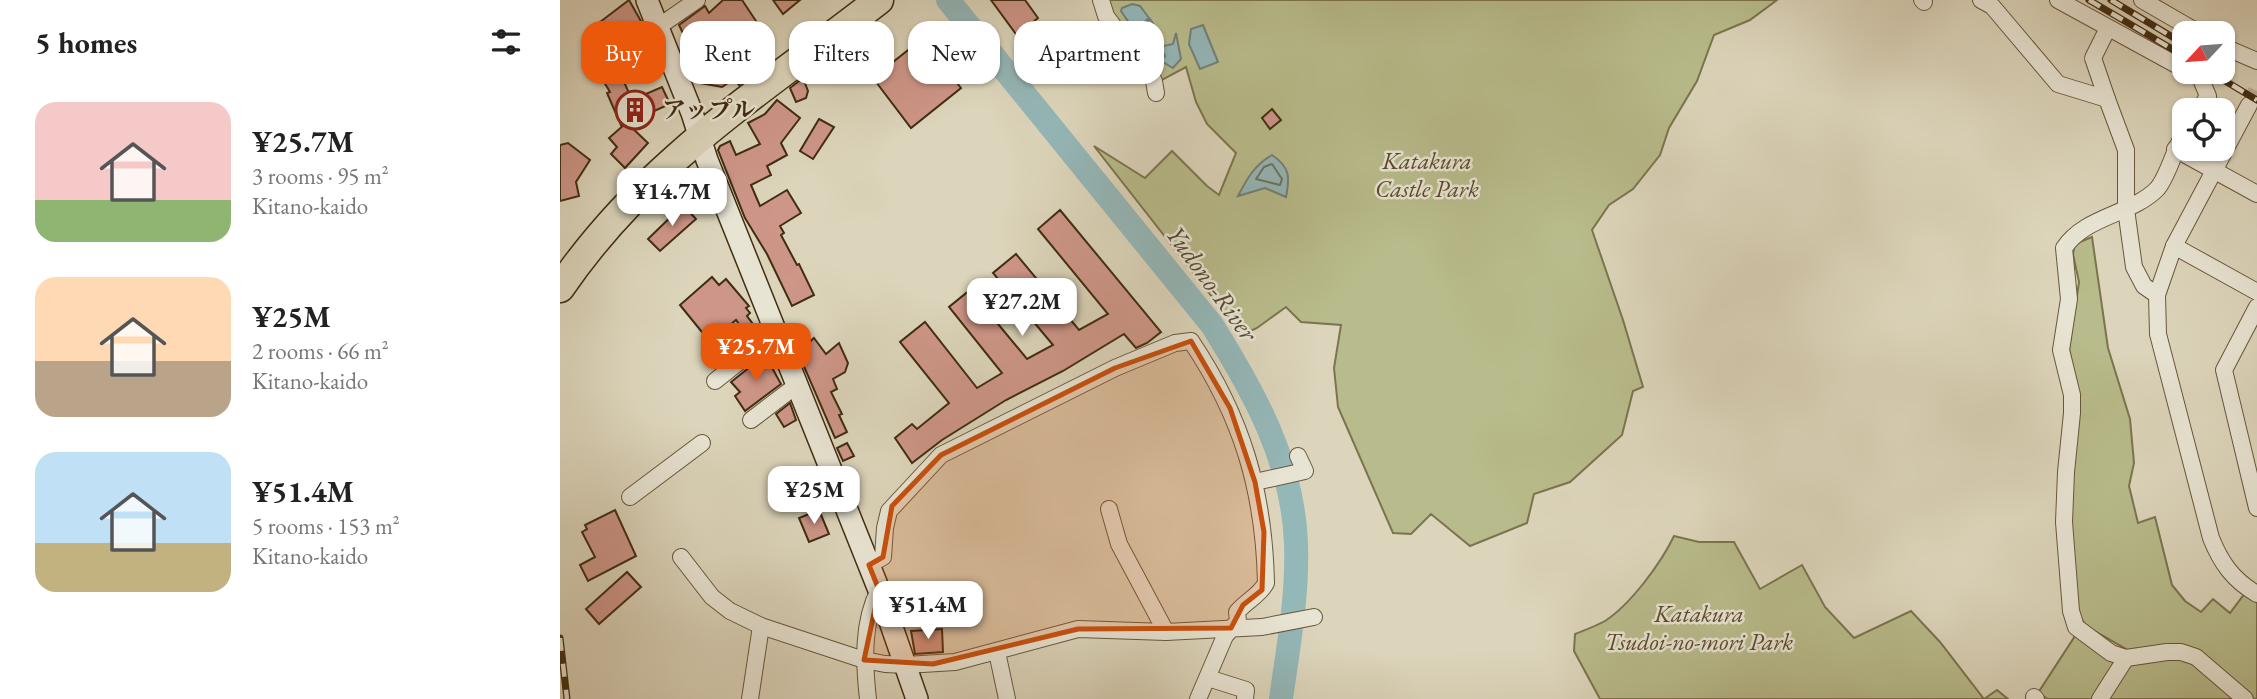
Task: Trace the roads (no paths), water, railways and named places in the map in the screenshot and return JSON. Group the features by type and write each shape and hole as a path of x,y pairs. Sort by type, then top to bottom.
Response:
{"highway":[{"path":"568,285 626,205 699,136 879,0"}],"main road":[{"path":"647,0 656,21"},
{"path":"666,48 879,590 917,699"}],"street":[{"path":"666,21 697,0"},
{"path":"1101,0 1106,16 1154,81 1156,93"},
{"path":"2058,0 2172,63"},
{"path":"2142,0 2178,21"},
{"path":"1991,2 2058,84 2107,99"},
{"path":"2108,28 2093,58 2126,150 2126,209 2134,267 2144,286 2157,295"},
{"path":"2235,52 2257,61"},
{"path":"2249,105 2174,246 2157,295 2158,334 2211,538 2218,556 2230,573 2257,594"},
{"path":"2172,157 2157,189 2126,209 2095,223 2064,248 2069,299 2061,350 2072,395 2073,413 2066,472 2064,522 2071,611 2076,627 2111,653 2126,657 2167,652 2188,655 2207,666 2245,699"},
{"path":"2195,161 2257,194"},
{"path":"2174,246 2257,292"},
{"path":"2257,307 2224,370 2257,508"},
{"path":"715,381 776,332"},
{"path":"869,565 883,557 885,528 892,506 941,455 1115,368 1175,344 1191,341 1210,369 1238,426 1257,482 1264,532 1266,583 1262,590 1237,612 1237,621 1225,636 1198,699"},
{"path":"751,420 797,385"},
{"path":"630,496 702,443"},
{"path":"1257,482 1299,464"},
{"path":"1109,509 1119,544 1166,632"},
{"path":"681,557 712,597 730,611 761,626 864,660 906,665 955,662 1078,629 1166,632 1264,627 1312,617"},
{"path":"868,699 864,660 872,603 879,590"},
{"path":"750,699 761,626"},
{"path":"997,652 1007,699"},
{"path":"2100,699 2126,657"},
{"path":"1208,678 1246,691 1245,699"}],"water":[{"path":"1132,4 1140,6 1149,18 1145,21 1128,21 1121,11"},
{"path":"1203,25 1218,62 1200,69 1189,44 1191,29"},
{"path":"1176,33 1181,59 1173,68 1164,63 1164,46 1173,44"},
{"path":"1272,155 1287,173 1286,197 1265,188 1238,196 1256,168"}],"waterway":[{"name":"Yudono-River","path":"948,0 1212,325 1269,429 1288,484 1296,543 1294,602 1281,699"}],"tunnel":[{"path":"2249,105 2257,89"}],"railway":[{"path":"2089,0 2172,49"},
{"path":"2111,0 2172,37"},
{"path":"2230,84 2257,100"},
{"path":"560,638 567,699"}],"place":[{"name":"アップル","path":"635,110"}],"park label":[{"name":"Katakura Castle Park","path":"1427,175"},
{"name":"Katakura Tsudoi-no-mori Park","path":"1699,628"}]}
